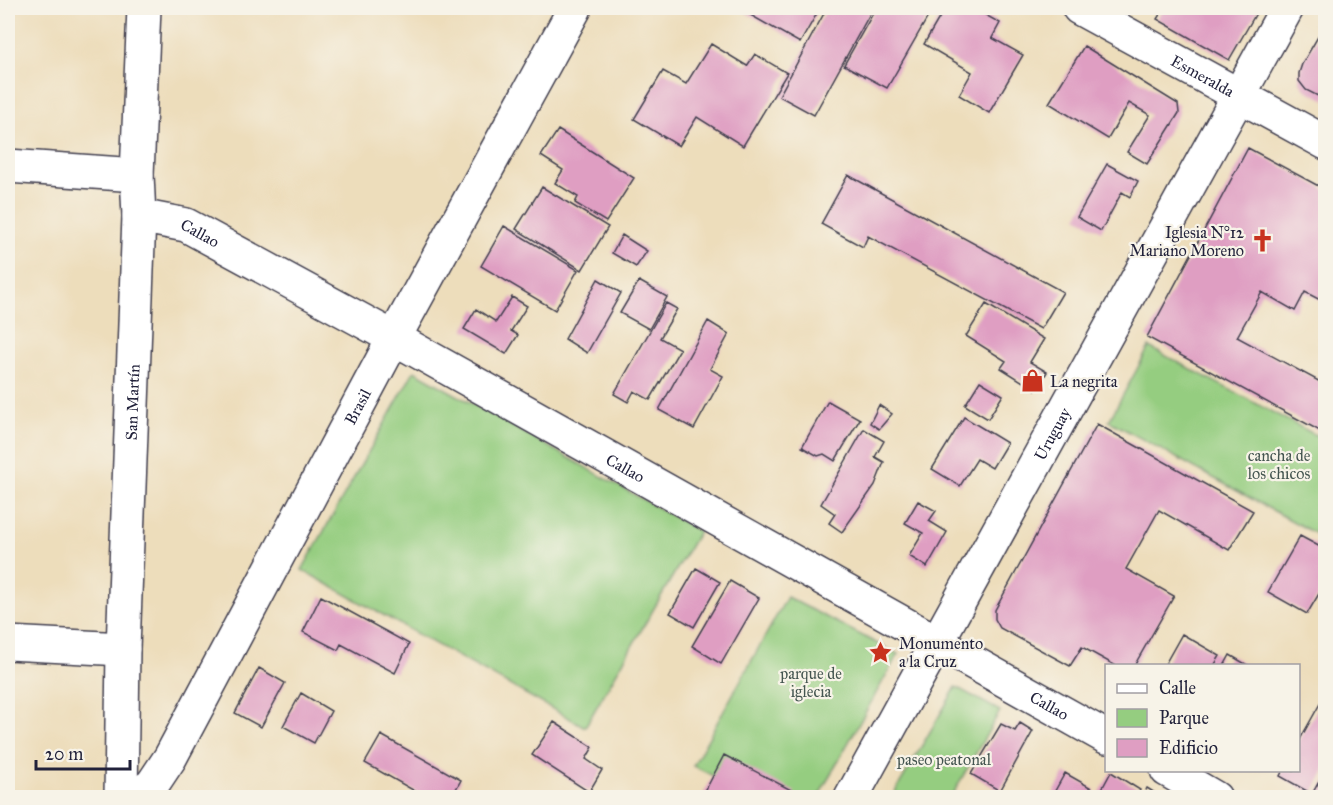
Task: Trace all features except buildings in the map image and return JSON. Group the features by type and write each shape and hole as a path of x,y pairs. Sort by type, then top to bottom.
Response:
{"street":[{"name":"San Martín","path":"121,798 123,649 139,216 137,175 144,8"},
{"name":"Brasil","path":"134,798 152,784 170,758 394,338 575,8"},
{"name":"Esmeralda","path":"1079,8 1326,143"},
{"name":"Uruguay","path":"851,798 1287,8"},
{"path":"8,166 137,175"},
{"name":"Callao","path":"139,216 186,225 394,338 1105,735"},
{"path":"8,643 123,649"},
{"path":"1169,772 1215,798"}],"green space":[{"name":"cancha de los chicos","path":"1149,347 1325,440 1325,539 1109,421"},
{"path":"414,371 699,531 585,727 302,570"},
{"name":"parque de iglecia","path":"787,597 898,654 818,797 756,797 693,766"},
{"name":"paseo peatonal","path":"956,687 1000,711 951,797 892,797"}],"place":[{"name":"Iglesia N°12 Mariano Moreno","path":"1262,241"},
{"name":"La negrita","path":"1032,381"},
{"name":"Monumento a la Cruz","path":"881,652"}]}
